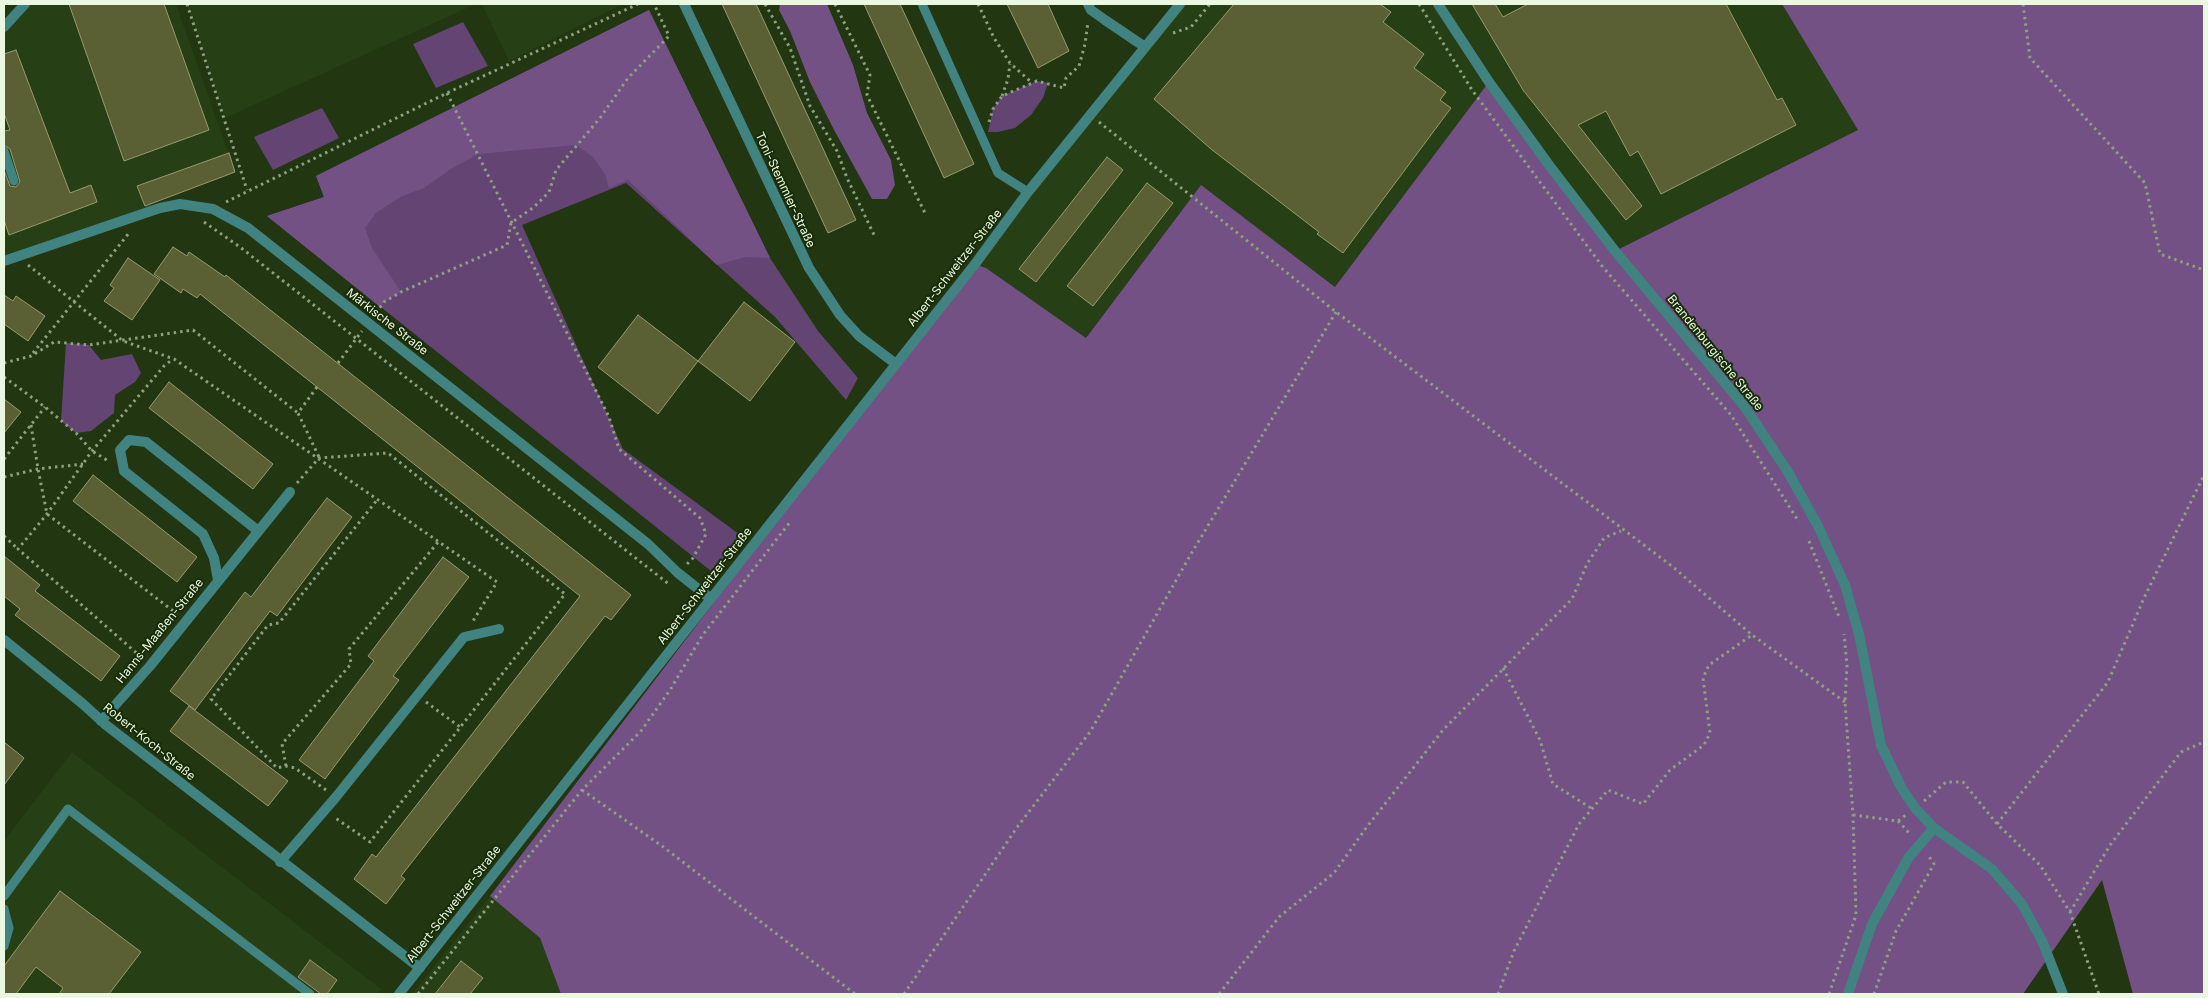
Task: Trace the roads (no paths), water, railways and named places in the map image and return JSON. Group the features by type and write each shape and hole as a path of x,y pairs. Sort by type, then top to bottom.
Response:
{"street":[{"name":"Toni-Stemmler-Straße","path":"684,4 809,268 840,315 859,336 896,364"},
{"name":"Albert-Schweitzer-Straße","path":"399,994 896,364 1028,192 1180,4"},
{"name":"Brandenburgische Straße","path":"1438,4 1489,82 1549,165 1615,251 1745,407 1788,472 1818,526 1845,585 1859,634 1881,745 1890,768 1915,808 1934,828 1992,869 2022,904 2043,943 2063,994"},
{"path":"4,27 24,5"},
{"path":"1090,7 1146,47"},
{"name":"Märkische Straße","path":"4,261 160,208 180,204 213,209 248,228 648,544 678,573 711,599"},
{"name":"Hanns-Maaßen-Straße","path":"218,580 214,558 203,534 124,471 120,450 129,440 146,442 257,530"},
{"name":"Hanns-Maaßen-Straße","path":"101,721 150,666 257,530 290,492"},
{"path":"280,862 336,797 464,637 499,629"},
{"name":"Robert-Koch-Straße","path":"4,640 83,704 101,721 280,862 420,968"},
{"path":"1848,994 1872,924 1909,857 1934,828"}],"lane":[{"path":"922,4 998,173 1028,192"},
{"path":"4,151 14,180"},
{"path":"4,896 68,810 310,994"},
{"path":"4,908 9,928 4,946"}]}
